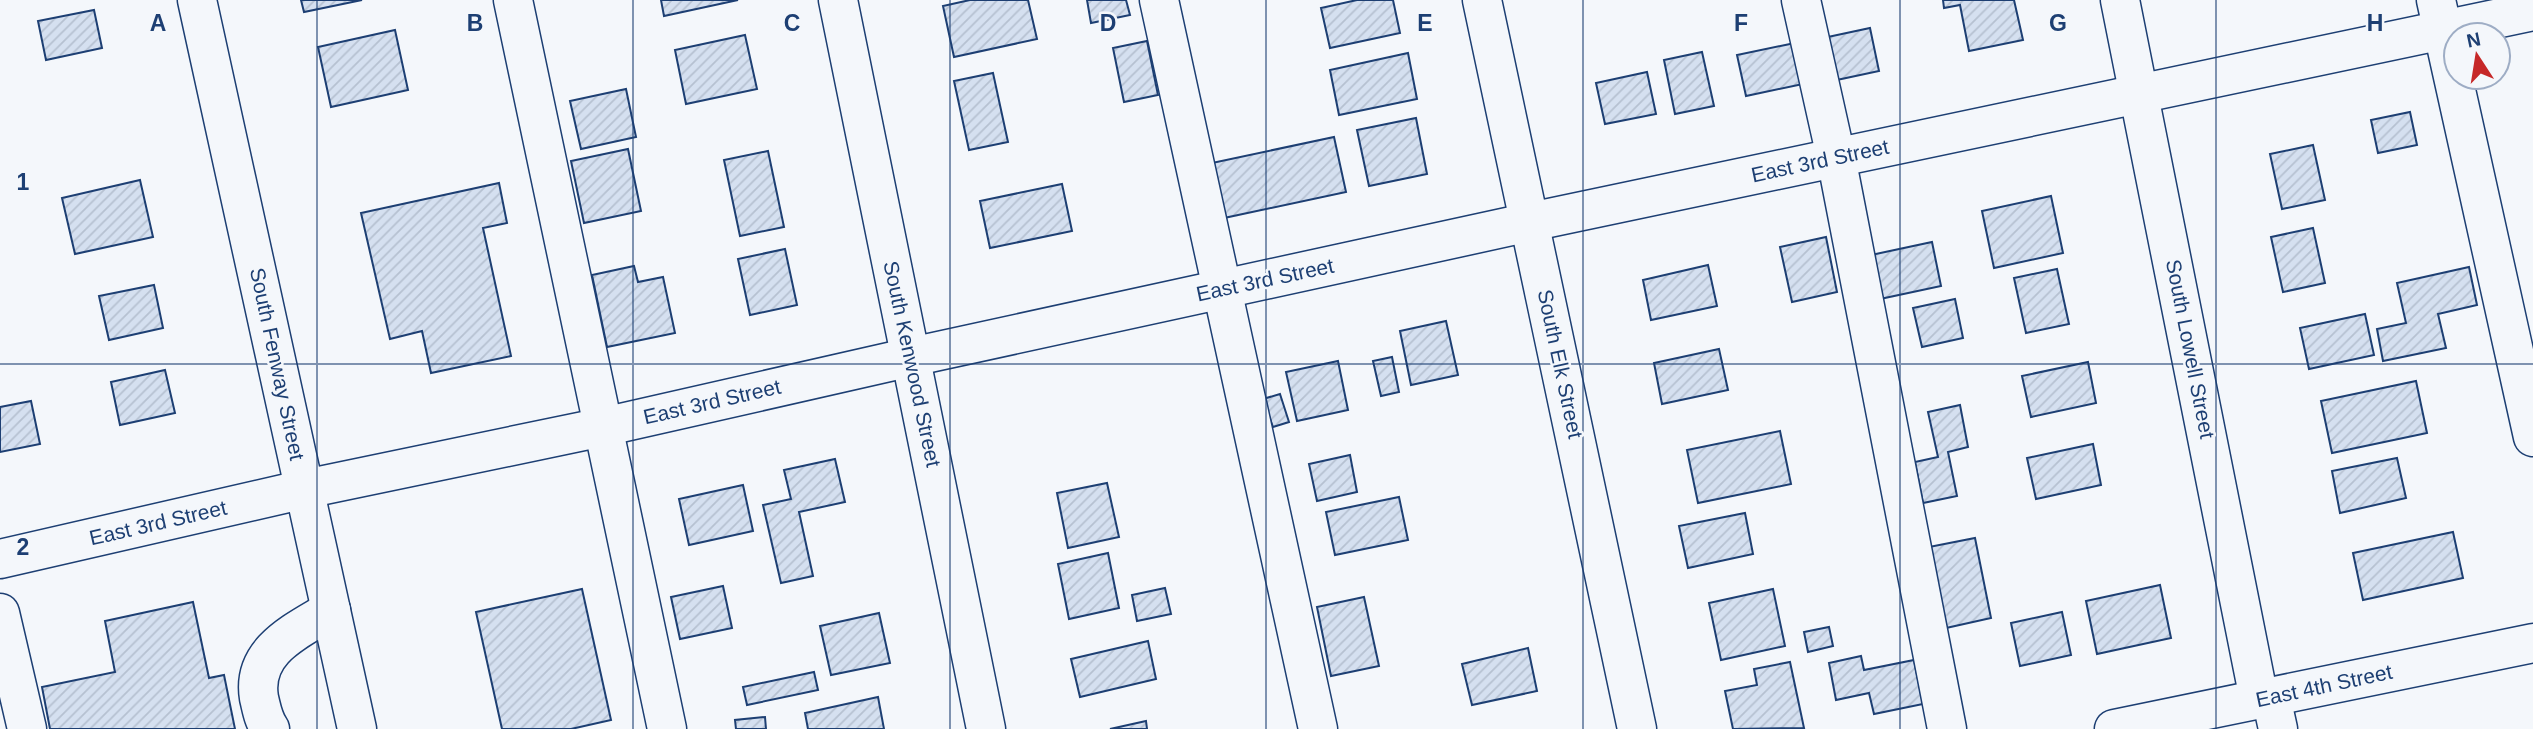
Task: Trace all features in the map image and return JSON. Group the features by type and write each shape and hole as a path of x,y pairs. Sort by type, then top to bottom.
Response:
{"street":[{"name":"South Fenway Street","path":"197,0 356,729"},
{"path":"513,0 667,729"},
{"name":"South Kenwood Street","path":"838,0 986,729"},
{"path":"1159,0 1318,729"},
{"name":"South Elk Street","path":"1482,0 1637,729"},
{"path":"1801,0 1836,157 1947,729"},
{"name":"South Lowell Street","path":"2120,0 2269,708"},
{"name":"East 3rd Street","path":"0,559 305,489 603,427 1530,222 2140,95 2439,15 2533,11"},
{"path":"2439,15 2533,437"},
{"path":"270,729 263,718 257,686 263,663 277,644 331,610"},
{"path":"0,613 27,729"},
{"name":"East 4th Street","path":"2114,729 2269,708 2533,643"}],"building":[{"path":"301,0 362,0 304,12"},
{"path":"661,0 738,0 664,16"},
{"path":"970,0 1028,0 1037,39 954,57 943,6"},
{"path":"1087,0 1126,0 1130,15 1091,23"},
{"path":"1357,0 1393,0 1400,33 1330,48 1321,8"},
{"path":"1943,0 2014,0 2023,40 1969,51 1960,5 1944,8"},
{"path":"94,10 102,48 46,60 38,21"},
{"path":"1870,28 1879,71 1832,81 1823,38"},
{"path":"395,30 408,90 331,107 318,47"},
{"path":"745,35 757,89 686,104 675,50"},
{"path":"1147,41 1158,95 1124,102 1113,48"},
{"path":"1795,43 1803,84 1746,96 1737,55"},
{"path":"1702,52 1714,106 1675,114 1664,60"},
{"path":"1408,53 1417,99 1339,115 1330,70"},
{"path":"1647,72 1656,114 1605,124 1596,83"},
{"path":"993,73 1008,142 969,150 954,81"},
{"path":"626,89 636,137 581,149 570,101"},
{"path":"2410,112 2417,145 2378,153 2371,120"},
{"path":"1416,118 1427,174 1369,186 1357,130"},
{"path":"1334,137 1346,192 1224,218 1212,163"},
{"path":"2313,145 2325,200 2282,209 2270,154"},
{"path":"628,149 641,211 584,223 571,161"},
{"path":"768,151 784,227 740,236 724,160"},
{"path":"140,180 153,237 75,254 62,198"},
{"path":"499,183 507,223 483,228 511,356 431,373 422,331 390,339 361,213"},
{"path":"1062,184 1072,231 990,248 980,201"},
{"path":"2051,196 2063,253 1994,268 1982,211"},
{"path":"2313,228 2325,283 2283,292 2271,237"},
{"path":"1826,237 1837,292 1792,302 1780,247"},
{"path":"1932,242 1941,286 1880,299 1871,255"},
{"path":"785,249 797,305 750,315 738,259"},
{"path":"1708,265 1717,306 1651,320 1643,280"},
{"path":"634,266 638,282 663,277 675,333 607,347 592,275"},
{"path":"2469,267 2477,305 2438,314 2446,348 2383,361 2377,329 2406,323 2397,283"},
{"path":"2057,269 2069,324 2026,333 2014,278"},
{"path":"154,285 163,328 109,340 99,296"},
{"path":"1955,299 1963,338 1922,347 1913,308"},
{"path":"2365,314 2374,355 2309,369 2300,328"},
{"path":"1446,321 1458,375 1411,385 1400,331"},
{"path":"1719,349 1728,390 1662,404 1654,363"},
{"path":"1392,357 1399,392 1381,396 1373,361"},
{"path":"1338,361 1348,410 1297,421 1286,372"},
{"path":"2088,362 2096,403 2031,417 2022,376"},
{"path":"165,370 175,413 120,425 111,382"},
{"path":"2416,381 2427,433 2332,453 2321,401"},
{"path":"1280,394 1289,422 1273,427 1263,399"},
{"path":"31,401 40,444 0,452 0,407"},
{"path":"1960,405 1968,447 1948,452 1957,496 1923,503 1915,462 1938,457 1928,412"},
{"path":"1780,431 1791,484 1698,503 1687,450"},
{"path":"2093,444 2101,485 2036,499 2027,458"},
{"path":"1350,455 1357,492 1317,501 1309,464"},
{"path":"2397,458 2406,498 2340,513 2332,471"},
{"path":"835,459 845,502 799,512 813,576 781,583 763,505 791,499 784,470"},
{"path":"1107,483 1119,537 1068,548 1057,493"},
{"path":"743,485 753,531 689,545 679,499"},
{"path":"1399,497 1408,540 1335,555 1326,512"},
{"path":"1745,513 1753,554 1688,568 1679,526"},
{"path":"2453,532 2463,578 2363,600 2353,553"},
{"path":"1975,538 1991,618 1946,628 1929,547"},
{"path":"1108,553 1119,608 1069,619 1058,564"},
{"path":"2160,585 2171,638 2097,654 2086,601"},
{"path":"723,586 732,628 680,639 671,597"},
{"path":"1165,588 1171,614 1137,621 1132,595"},
{"path":"582,589 611,720 571,729 502,729 476,612"},
{"path":"1773,589 1785,646 1721,660 1709,603"},
{"path":"1364,597 1379,666 1331,676 1317,607"},
{"path":"193,602 209,678 224,675 235,729 50,729 42,687 115,672 105,621"},
{"path":"2062,612 2071,655 2020,666 2011,623"},
{"path":"879,613 890,663 831,675 820,626"},
{"path":"1829,627 1833,646 1808,652 1804,632"},
{"path":"1148,641 1156,679 1080,697 1071,659"},
{"path":"1528,648 1537,691 1472,705 1462,664"},
{"path":"1861,656 1864,670 1914,660 1923,704 1874,714 1869,693 1836,700 1829,663"},
{"path":"1790,662 1804,728 1733,729 1725,691 1757,685 1754,669"},
{"path":"814,672 818,690 747,705 743,687"},
{"path":"878,697 884,729 808,729 805,713"},
{"path":"765,717 766,729 736,729 735,720"},
{"path":"1146,721 1147,729 1110,729"}]}
